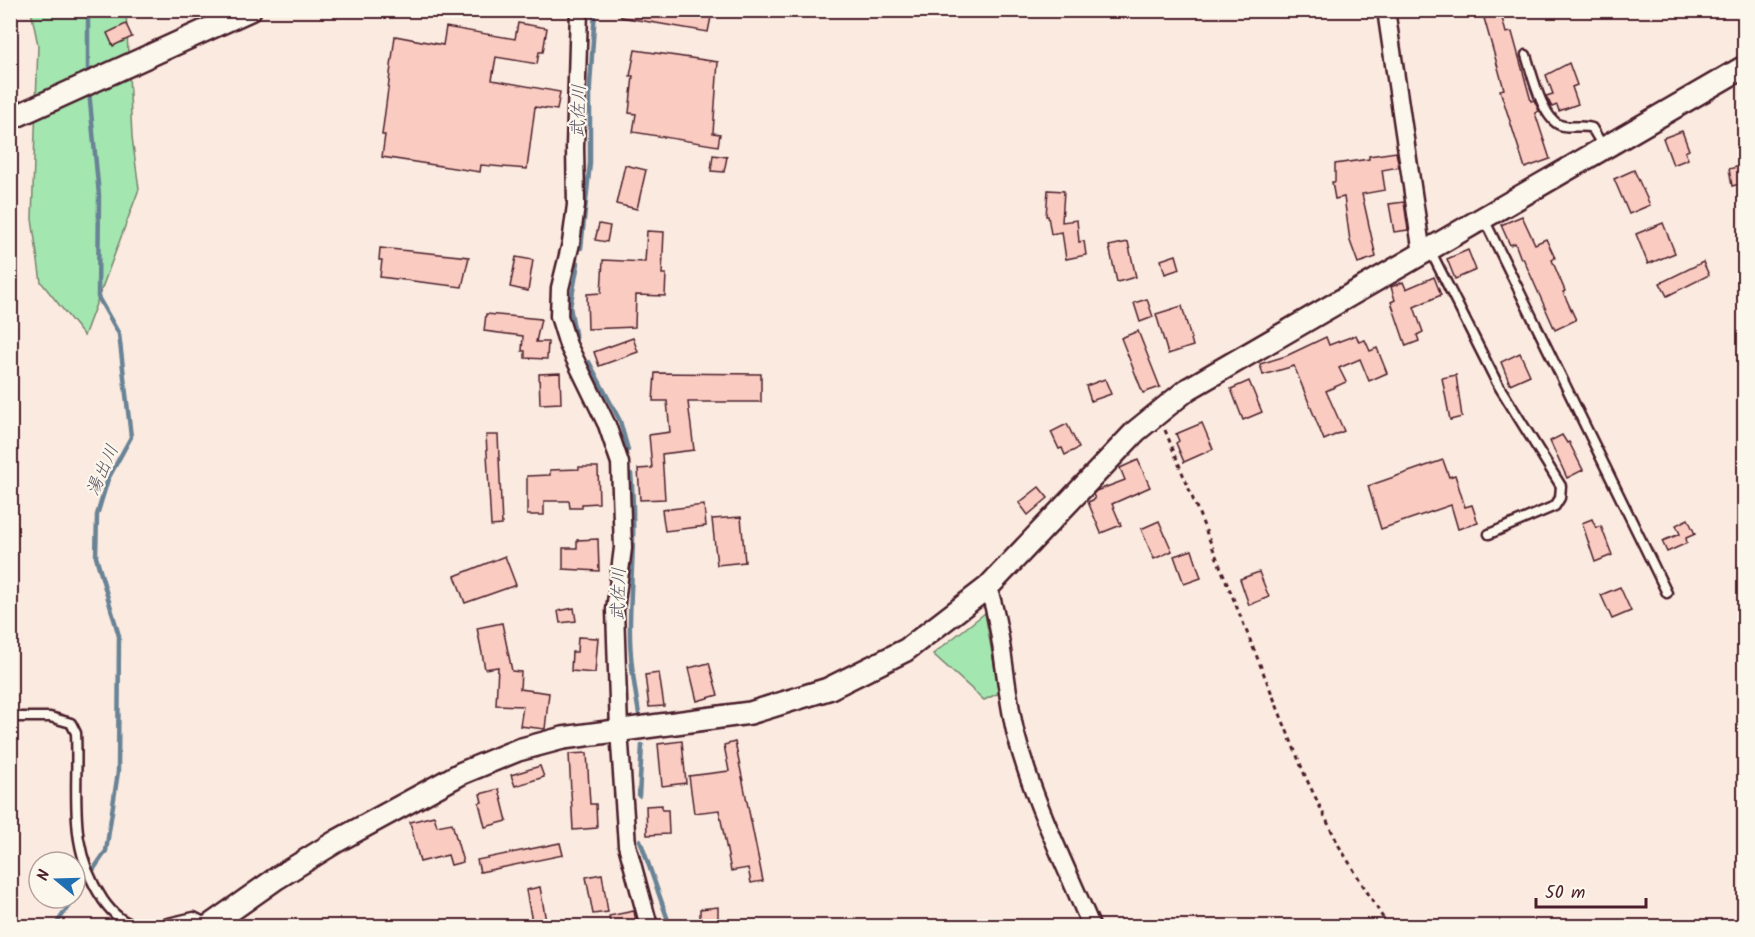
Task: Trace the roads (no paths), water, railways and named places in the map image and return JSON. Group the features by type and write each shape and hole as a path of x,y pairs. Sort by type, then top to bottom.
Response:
{"street":[{"path":"10,118 67,95 250,10"},
{"path":"579,10 575,147 576,205 571,243 560,288 559,316 568,345 607,425 620,463 623,548 615,610 619,730 627,845 649,927"},
{"path":"1386,10 1426,252"},
{"path":"210,926 277,878 337,841 462,773 518,750 563,738 750,713 828,689 906,650 988,587 1088,479 1155,413 1222,369 1744,68"},
{"path":"988,587 998,617 1004,677 1016,736 1033,788 1091,927"}],"lane":[{"path":"1526,55 1549,118 1562,126 1581,124 1592,128 1604,148"},
{"path":"1484,218 1667,593"},
{"path":"1426,252 1497,383 1561,486 1560,498 1555,506 1489,534"},
{"path":"10,717 50,717 71,723 76,734 79,851 89,879 108,907 122,921 139,927"},
{"path":"155,927 194,917 210,926"}],"waterway":[{"name":"湯出川","path":"88,10 88,77"},
{"name":"武佐川","path":"581,248 590,163 590,85 595,10"},
{"name":"湯出川","path":"55,926 106,851 118,772 119,636 96,557 97,515 108,479 131,437 119,334 98,297 99,195 89,91"},
{"name":"武佐川","path":"576,339 570,307 578,263"},
{"name":"武佐川","path":"589,362 620,421 628,450"},
{"name":"武佐川","path":"631,474 633,530 630,645 639,714"},
{"name":"武佐川","path":"639,796 642,745"},
{"name":"武佐川","path":"640,840 670,926"}]}
